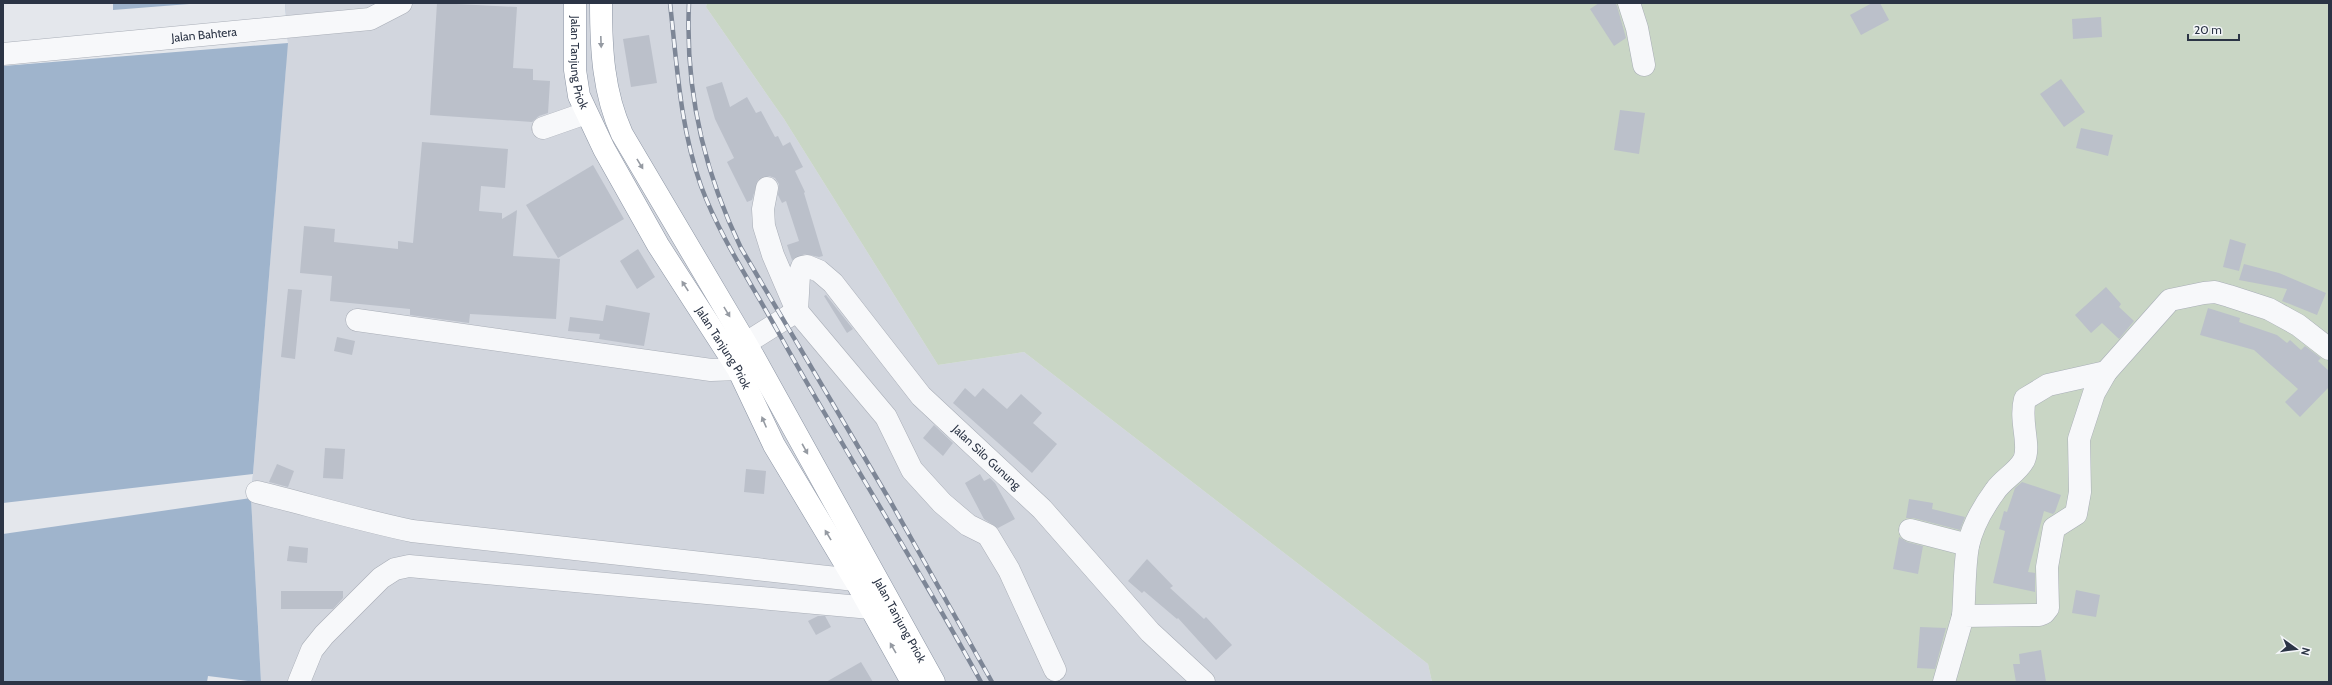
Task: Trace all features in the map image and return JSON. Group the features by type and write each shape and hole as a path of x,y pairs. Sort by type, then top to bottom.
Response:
{"highway":[{"name":"Jalan Tanjung Priok","path":"575,3 575,70 579,96 586,113 604,149 658,244 746,357 774,445 855,580 912,682"},
{"name":"Jalan Tanjung Priok","path":"601,3 603,68 614,116 622,134 746,357 934,682"}],"street":[{"name":"Jalan Bahtera","path":"3,54 370,19 402,3"},
{"path":"1629,3 1637,28 1644,65"},
{"path":"543,128 586,113"},
{"path":"766,188 763,209 764,226 773,255 797,311 886,418 900,450 915,474 942,503 968,525 988,535 1009,570 1055,670"},
{"name":"Jalan Silo Gunung","path":"797,311 799,275 802,267 812,267 828,279 847,300 921,396 1042,509 1150,632 1204,682"},
{"path":"1963,616 2039,614 2044,613 2048,608 2047,567 2054,528 2076,514 2080,492 2079,439 2094,393 2106,372 2170,300 2204,292 2215,292 2230,296 2269,310 2298,325 2329,349"},
{"path":"357,320 705,369 746,357 797,311"},
{"path":"1944,682 1963,616 1968,545 1983,509 2003,480 2016,470 2024,459 2027,446 2022,410 2025,399 2048,385 2106,372"},
{"path":"257,492 298,501 343,516 412,531 855,580"},
{"path":"1910,530 1968,545"},
{"path":"299,682 312,650 324,636 381,578 395,569 409,566 871,608"}],"shaded area":[{"path":"3,3 707,3 706,7 784,119 938,365 1024,352 1428,664 1432,682 261,682 251,498 286,66"}],"green space":[{"path":"707,3 2329,3 2329,682 1432,682 1428,664 1024,352 938,365 784,119 706,7"}],"water":[{"path":"3,3 285,3 288,43 251,498 261,682 3,682"}],"pier":[{"path":"3,3 113,3 113,10 202,3 285,3 288,43 3,66"},
{"path":"253,474 251,498 3,534 3,503"},
{"path":"208,676 256,682 207,682"}],"building":[{"path":"437,3 517,7 513,68 533,69 533,80 550,81 548,113 539,116 532,122 430,115"},
{"path":"1599,3 1615,3 1617,6 1626,38 1614,46 1590,9"},
{"path":"1872,3 1880,3 1889,20 1861,35 1850,15"},
{"path":"2101,17 2102,37 2073,39 2072,19"},
{"path":"649,35 657,83 631,87 623,39"},
{"path":"2061,79 2085,112 2064,127 2040,94"},
{"path":"722,82 730,107 747,97 756,113 761,111 775,137 778,136 783,146 790,142 803,167 795,171 805,192 804,193 823,256 819,257 805,254 792,260 787,245 799,241 786,201 782,203 778,195 779,184 775,178 769,176 758,180 752,200 747,202 727,162 734,158 715,119 706,87"},
{"path":"1620,110 1645,113 1639,154 1614,150"},
{"path":"2081,128 2113,135 2108,156 2076,148"},
{"path":"422,142 508,149 505,188 481,186 479,211 502,213 502,219 517,210 513,256 560,259 556,319 470,314 469,323 410,315 410,309 330,301 332,276 300,273 304,226 335,229 334,242 398,249 398,241 413,243"},
{"path":"593,165 624,219 558,258 526,205"},
{"path":"2230,239 2246,244 2239,271 2223,267"},
{"path":"638,249 655,277 637,289 620,261"},
{"path":"2244,264 2279,273 2326,293 2317,315 2282,301 2287,289 2239,280"},
{"path":"2106,287 2121,304 2119,307 2134,321 2119,339 2102,323 2091,333 2075,315"},
{"path":"288,289 302,290 295,359 281,357"},
{"path":"826,295 853,329 847,333 824,296"},
{"path":"606,305 650,313 644,346 599,339 600,334 568,331 570,317 603,321"},
{"path":"2208,308 2240,318 2239,322 2277,335 2287,343 2290,340 2301,350 2305,346 2321,358 2318,361 2329,371 2329,387 2300,417 2285,402 2298,389 2254,350 2200,335"},
{"path":"337,337 355,341 352,355 334,351"},
{"path":"965,388 975,397 983,388 1007,409 1021,394 1042,413 1033,423 1057,444 1032,473 953,403"},
{"path":"934,425 953,443 943,456 923,438"},
{"path":"325,448 345,449 343,479 323,478"},
{"path":"277,464 294,471 288,487 269,482"},
{"path":"746,469 766,471 764,494 744,492"},
{"path":"980,474 984,481 990,478 995,483 1015,519 998,528 984,519 965,483"},
{"path":"2022,482 2061,495 2053,514 2044,511 2028,572 2035,573 2035,592 1993,583 2005,531 1999,529 2004,511 2007,512 2015,488"},
{"path":"1909,499 1933,503 1932,509 1965,517 1960,530 1913,518 1906,518"},
{"path":"1899,537 1907,542 1923,546 1918,574 1893,569"},
{"path":"289,546 308,548 307,563 287,561"},
{"path":"1147,559 1173,586 1170,588 1204,619 1206,617 1232,645 1216,660 1178,618 1177,619 1144,591 1142,593 1128,581"},
{"path":"2076,590 2100,595 2096,617 2072,613"},
{"path":"281,591 343,591 343,598 333,609 281,609"},
{"path":"818,616 825,616 831,627 816,635 808,621"},
{"path":"1920,627 1946,628 1935,669 1917,668"},
{"path":"2041,650 2046,682 2016,682 2013,664 2020,664 2019,654"},
{"path":"861,662 873,682 826,682"}],"railway":[{"path":"670,3 677,73 688,141 701,186 717,223 736,260 981,682"},
{"path":"689,3 690,66 694,98 707,159 728,219 741,248 889,499 992,682"}]}
